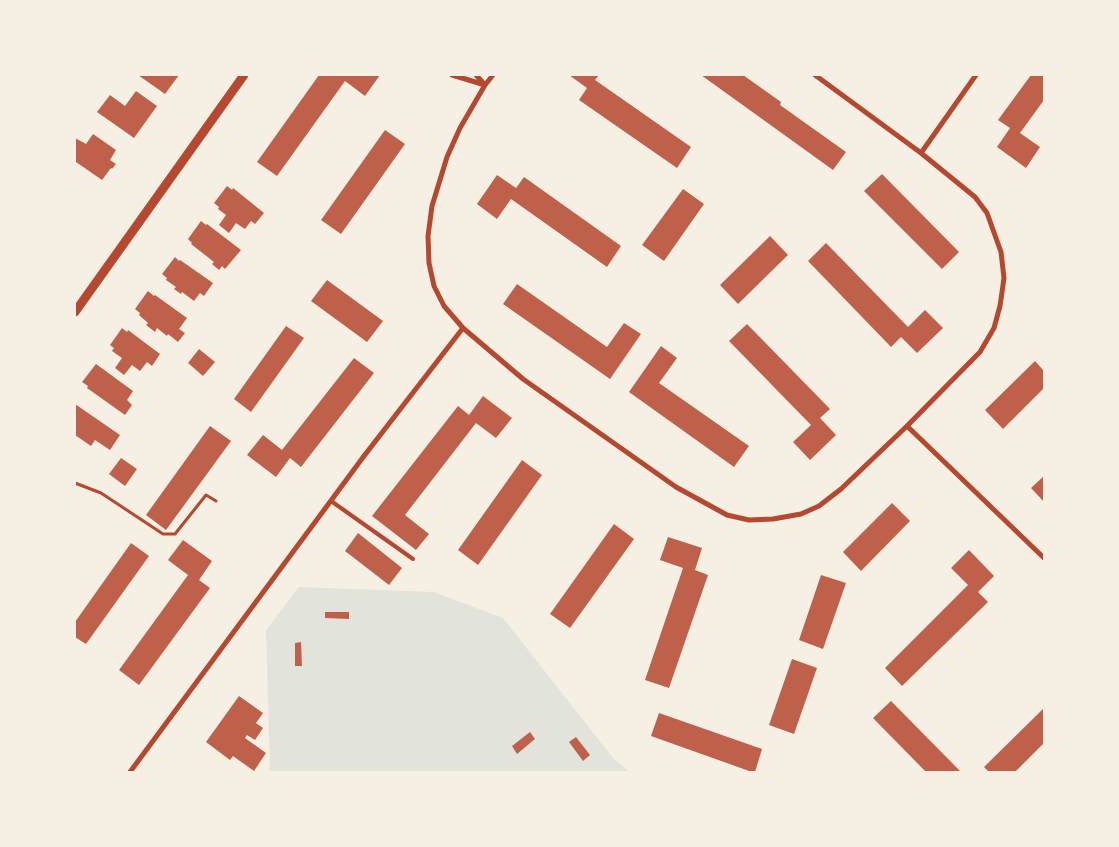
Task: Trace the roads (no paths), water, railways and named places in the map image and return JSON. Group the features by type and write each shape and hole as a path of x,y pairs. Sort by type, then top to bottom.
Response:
{"street":[{"path":"75,312 244,75"},
{"path":"452,75 484,85"},
{"path":"476,75 484,85"},
{"path":"493,75 484,85 460,128 447,157 432,206 428,236 429,263 434,286 444,306 463,328 523,379 676,487 727,516 749,520 773,519 801,514 818,506 841,489 980,352 994,328 1000,306 1004,278 1002,252 987,213 975,197 921,153 815,75"},
{"path":"921,153 976,75"},
{"path":"130,772 364,456 463,328"},
{"path":"907,426 1044,558"}],"lane":[{"path":"331,500 413,560"}]}
